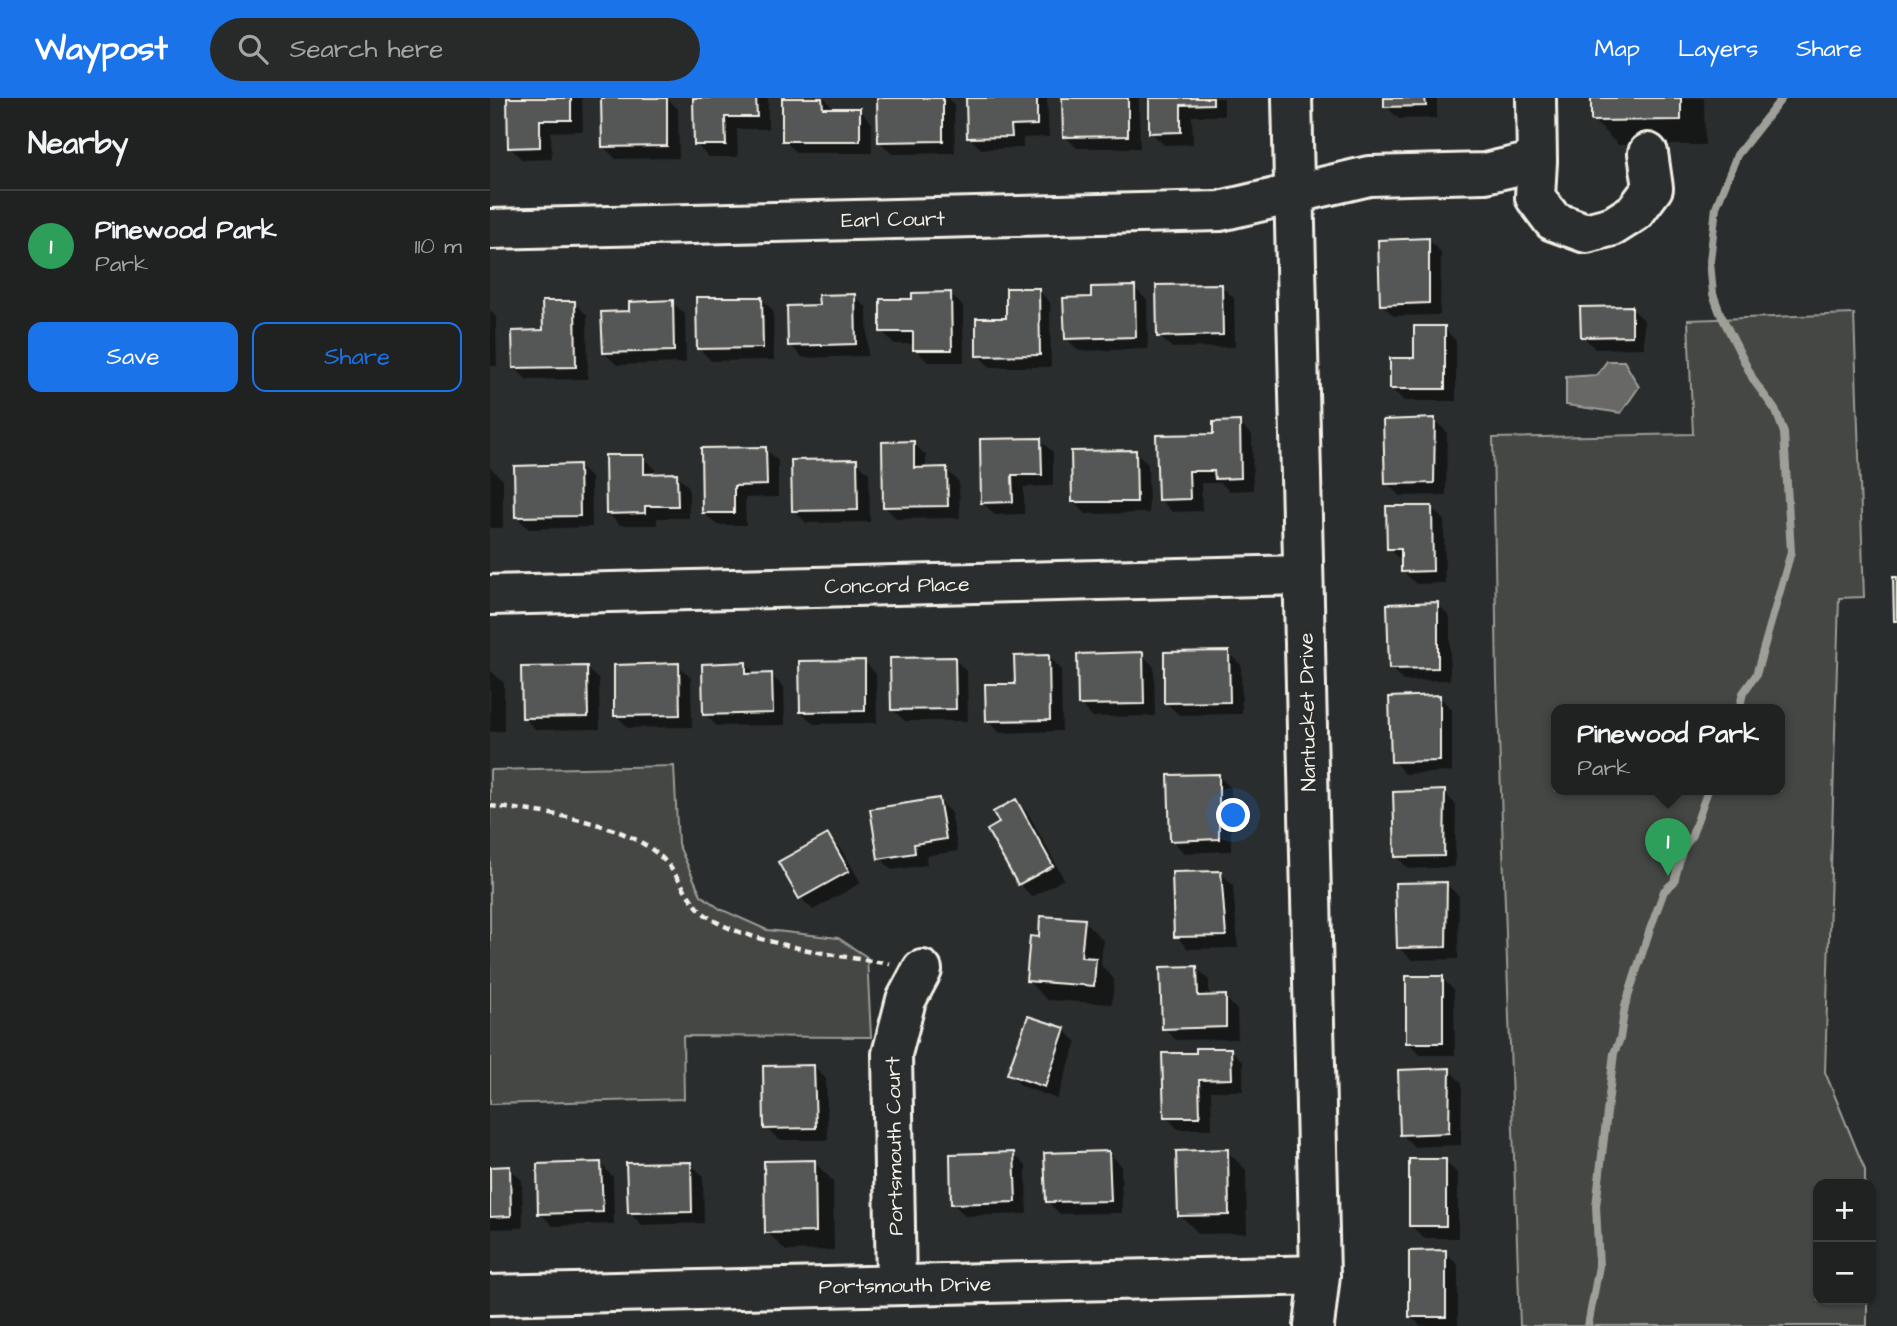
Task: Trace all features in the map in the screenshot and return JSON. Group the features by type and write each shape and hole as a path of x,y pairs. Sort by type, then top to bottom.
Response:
{"street":[{"name":"Nantucket Drive","path":"1292,98 1320,1275 1314,1326"},
{"path":"1536,98 1535,197 1553,221 1586,233 1613,226 1636,212 1653,188 1648,153"},
{"name":"Earl Court","path":"490,229 1220,211 1369,176 1485,173 1537,161"},
{"name":"Concord Place","path":"490,595 1304,575"},
{"name":"Portsmouth Court","path":"896,1285 892,1054 906,1000 922,970"},
{"name":"Portsmouth Drive","path":"490,1295 1320,1275"}],"path":[{"path":"490,806 541,812 596,825 640,843 678,873 695,903 707,916 761,938 922,970"}],"shaded area":[{"path":"1854,314 1864,597 1839,598 1825,1072 1865,1170 1865,1179 1813,1179 1813,1305 1867,1305 1867,1326 1520,1326 1497,680 1493,438 1693,434 1688,320"},
{"path":"1607,361 1624,361 1639,387 1621,413 1566,405 1566,377 1597,375"},
{"path":"674,766 678,844 701,895 720,909 767,930 838,938 867,957 871,1037 683,1036 684,1099 490,1104 490,770"}],"building":[{"path":"507,98 571,98 571,120 540,120 540,147 508,148"},
{"path":"601,98 667,98 667,146 602,147"},
{"path":"693,98 756,98 757,117 725,117 726,145 694,145"},
{"path":"782,98 822,98 823,108 860,108 860,141 782,141"},
{"path":"877,98 943,98 943,141 878,142"},
{"path":"966,98 1037,98 1037,125 1011,126 1012,137 967,138"},
{"path":"1062,98 1128,98 1128,136 1063,137"},
{"path":"1149,98 1213,98 1213,104 1181,105 1181,132 1149,133"},
{"path":"1384,98 1425,98 1426,106 1384,107"},
{"path":"1591,98 1681,98 1681,120 1591,121"},
{"path":"1429,238 1429,303 1380,305 1378,240"},
{"path":"1222,284 1223,335 1157,337 1156,285"},
{"path":"1135,286 1136,337 1065,339 1063,298 1091,297 1091,287"},
{"path":"1006,288 1039,288 1040,355 976,356 976,318 1006,318"},
{"path":"951,292 952,350 913,350 913,332 880,332 880,299 912,299 912,293"},
{"path":"855,294 856,344 788,346 787,306 819,305 818,295"},
{"path":"696,297 762,297 763,348 697,349"},
{"path":"673,300 674,351 603,353 601,312 629,311 629,302"},
{"path":"542,301 575,301 576,367 513,368 512,331 543,330"},
{"path":"1632,306 1632,336 1581,337 1580,307"},
{"path":"1414,326 1445,326 1445,389 1390,389 1390,358 1414,358"},
{"path":"1435,418 1434,483 1385,484 1383,420"},
{"path":"1240,421 1241,478 1215,479 1214,471 1189,471 1190,499 1158,500 1156,435 1213,434 1213,422"},
{"path":"1041,438 1042,475 1012,475 1013,502 981,503 980,439"},
{"path":"914,441 914,468 947,467 948,506 883,507 882,442"},
{"path":"766,447 767,485 734,486 734,513 702,513 701,448"},
{"path":"1136,450 1137,502 1072,502 1071,451"},
{"path":"605,455 644,455 644,474 677,473 678,506 645,506 645,513 606,514"},
{"path":"857,459 858,510 792,511 791,460"},
{"path":"579,464 580,516 515,517 514,466"},
{"path":"1386,506 1432,506 1433,571 1401,572 1401,549 1387,549"},
{"path":"1893,577 1897,577 1897,621 1894,621"},
{"path":"1438,602 1438,668 1389,669 1387,604"},
{"path":"1229,651 1230,702 1164,703 1164,652"},
{"path":"1143,652 1144,704 1078,705 1077,654"},
{"path":"1049,655 1050,720 986,721 985,684 1015,684 1014,656"},
{"path":"955,657 956,709 891,710 890,658"},
{"path":"865,660 865,711 800,712 799,661"},
{"path":"746,662 746,674 772,673 773,713 703,715 702,664"},
{"path":"679,663 680,715 614,716 614,665"},
{"path":"587,666 588,717 522,718 521,667"},
{"path":"1440,695 1440,761 1391,762 1389,697"},
{"path":"1219,774 1219,839 1170,841 1168,775"},
{"path":"1445,790 1444,856 1395,857 1393,792"},
{"path":"939,798 946,839 914,844 915,853 878,859 870,809"},
{"path":"1016,799 1053,866 1018,885 987,830 999,823 993,812"},
{"path":"828,834 849,871 799,899 778,862"},
{"path":"1221,871 1226,936 1174,937 1172,872"},
{"path":"1447,882 1446,947 1397,948 1395,883"},
{"path":"1040,916 1085,919 1081,957 1096,958 1094,986 1026,981 1030,936 1039,937"},
{"path":"1197,966 1198,996 1226,995 1226,1027 1162,1029 1160,967"},
{"path":"1406,976 1443,976 1443,1043 1406,1043"},
{"path":"1028,1016 1065,1028 1045,1087 1007,1074"},
{"path":"1196,1048 1231,1048 1232,1079 1199,1080 1200,1117 1164,1117 1162,1053 1196,1053"},
{"path":"814,1065 816,1128 764,1129 763,1066"},
{"path":"1450,1068 1449,1133 1400,1135 1398,1070"},
{"path":"1228,1149 1229,1215 1178,1216 1176,1151"},
{"path":"1109,1151 1111,1201 1046,1202 1044,1153"},
{"path":"1014,1152 1016,1202 951,1204 950,1154"},
{"path":"1409,1159 1446,1159 1446,1226 1409,1226"},
{"path":"815,1160 816,1232 765,1233 764,1161"},
{"path":"601,1162 603,1212 538,1214 537,1164"},
{"path":"691,1162 692,1212 628,1213 626,1163"},
{"path":"510,1166 511,1216 490,1217 490,1167"},
{"path":"1446,1250 1446,1317 1409,1317 1409,1251"}],"waterway":[{"path":"1740,704 1743,693 1756,675 1791,552 1784,433 1776,411 1754,381 1720,313 1713,294 1710,261 1716,207 1737,155 1782,98"},
{"path":"1588,1326 1599,1266 1596,1206 1614,1053 1620,1039 1625,1006 1649,932 1664,891 1674,882 1682,851 1692,835 1706,795"}],"place":[{"name":"Pinewood Park","path":"1668,876"}]}
